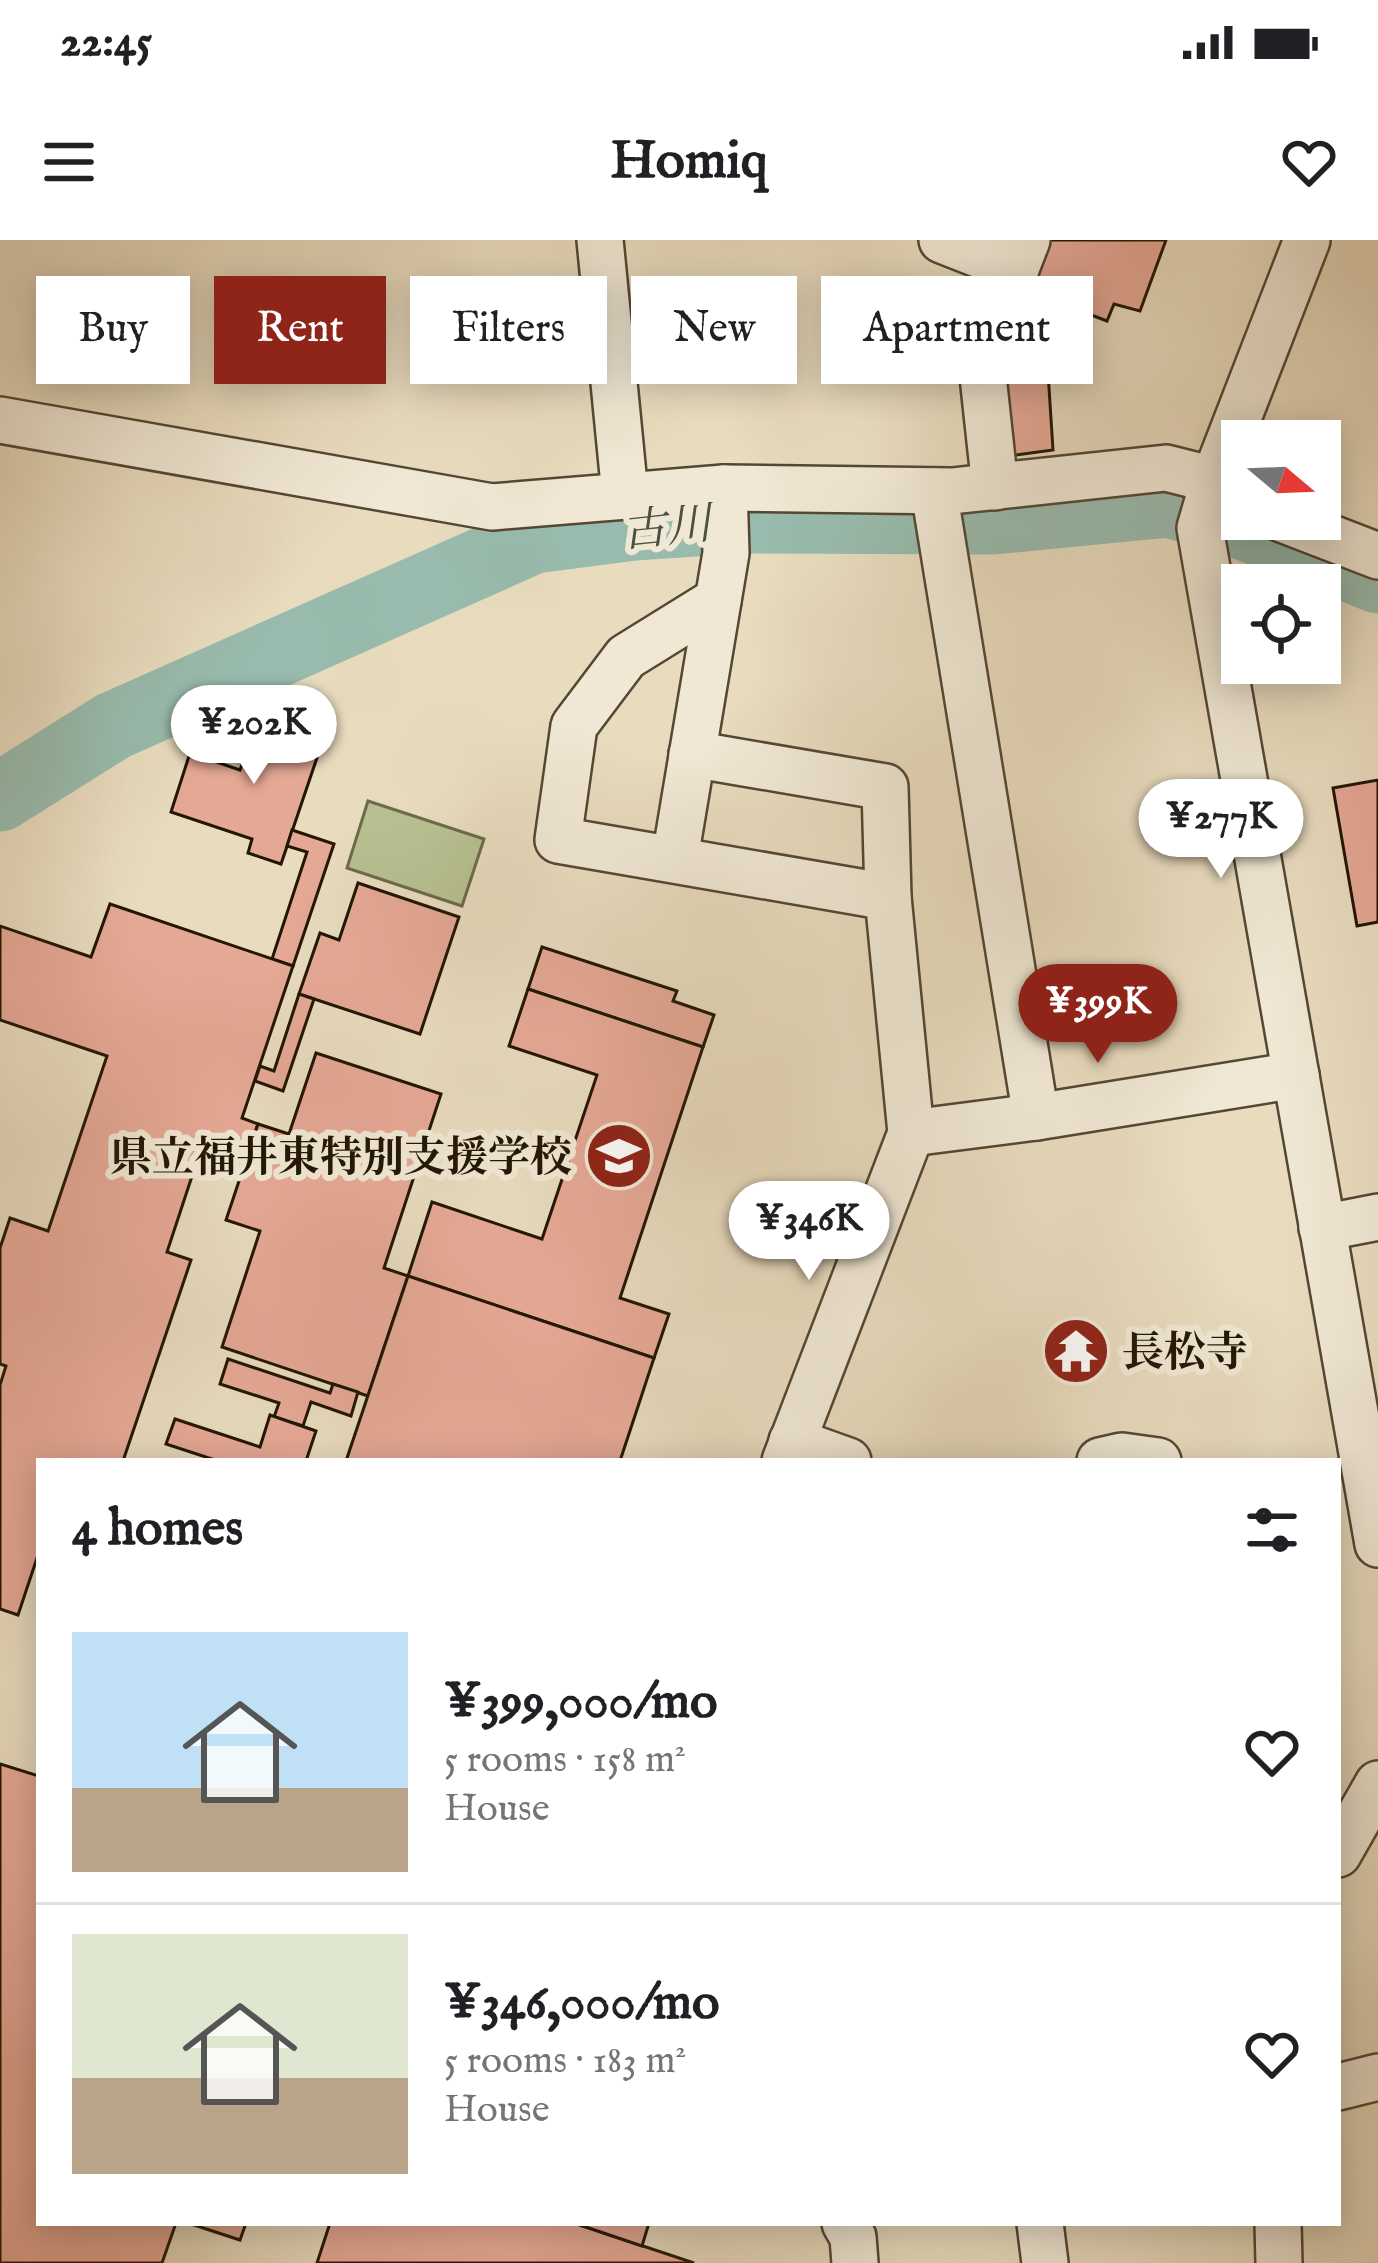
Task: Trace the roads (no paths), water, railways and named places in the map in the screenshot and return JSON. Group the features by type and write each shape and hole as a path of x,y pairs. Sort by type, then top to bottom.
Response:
{"street":[{"path":"600,240 625,496"},
{"path":"942,240 1022,254 981,358 995,487"},
{"path":"1246,420 1306,240"},
{"path":"0,420 492,507 724,488 934,491 1166,468 1221,492"},
{"path":"675,858 726,553 724,488"},
{"path":"934,491 1036,1117"},
{"path":"1221,494 1200,528 1322,1228 1353,1486 1378,1544"},
{"path":"1336,540 1378,556"},
{"path":"718,600 626,657 574,726 558,840 888,897"},
{"path":"692,754 885,788 888,897 910,1133 789,1451 830,1458"},
{"path":"910,1133 1296,1075"},
{"path":"1322,1228 1378,1217"},
{"path":"1341,1849 1378,1784"},
{"path":"1341,2086 1378,2077"},
{"path":"846,2226 854,2237 855,2263"},
{"path":"1040,2226 1045,2263"},
{"path":"1278,2226 1279,2263"}],"waterway":[{"name":"古川","path":"0,797 113,726 534,539 740,519 993,520 1169,503 1235,522 1378,579"}],"place":[{"name":"県立福井東特別支援学校","path":"619,1156"},
{"name":"長松寺","path":"1076,1351"}]}
